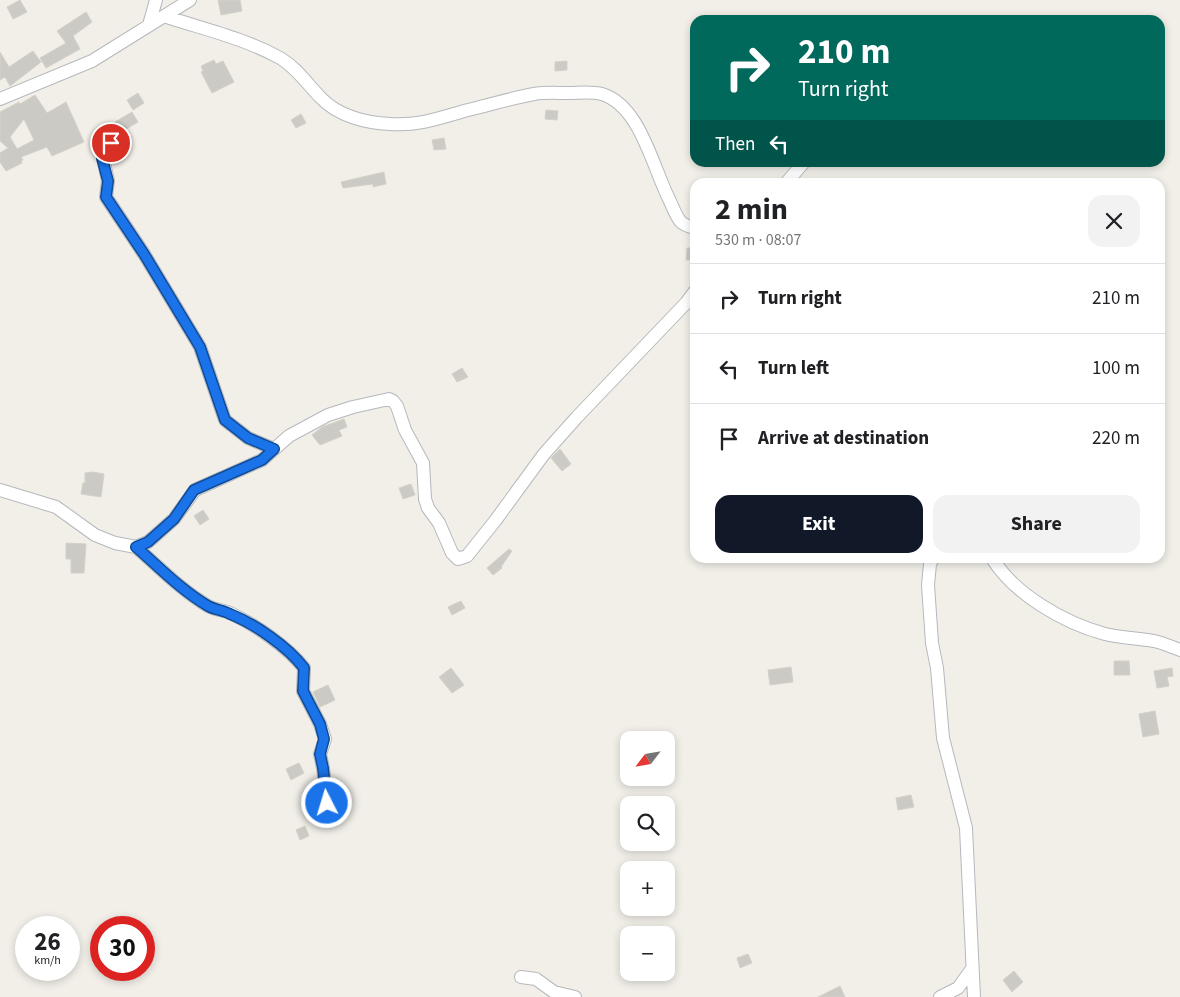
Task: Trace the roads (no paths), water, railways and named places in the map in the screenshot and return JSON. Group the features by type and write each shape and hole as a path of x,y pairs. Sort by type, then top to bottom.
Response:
{"street":[{"path":"149,25 156,0"},
{"path":"0,99 92,61 190,0"},
{"path":"164,16 211,32 232,36 282,59 305,80 322,100 340,112 358,119 390,124 426,123 466,110 535,94 589,92 601,94 618,101 631,115 642,134 658,177 673,207 681,222 690,226"},
{"path":"111,143 102,158 108,181 106,197 144,254 200,347 225,420 248,438 274,449"},
{"path":"790,178 800,167"},
{"path":"136,547 148,542 174,519 194,490 256,463 289,436 328,415 379,400 389,399 397,406 405,430 424,463 425,499 428,508 439,524 452,553 458,559 467,556 496,521 544,454 690,298"},
{"path":"0,490 56,507 95,534 115,543 136,547 174,581 197,598 210,607 236,617 268,636 304,668 303,691 320,724 324,739 320,754 327,803 319,813"},
{"path":"930,563 928,585 932,644 937,668 943,738 966,828 971,970 974,997"},
{"path":"996,563 1006,577 1020,589 1058,615 1104,634 1156,642 1180,650"},
{"path":"940,997 958,988 971,970"},
{"path":"521,977 536,979 554,992 575,997"}]}
